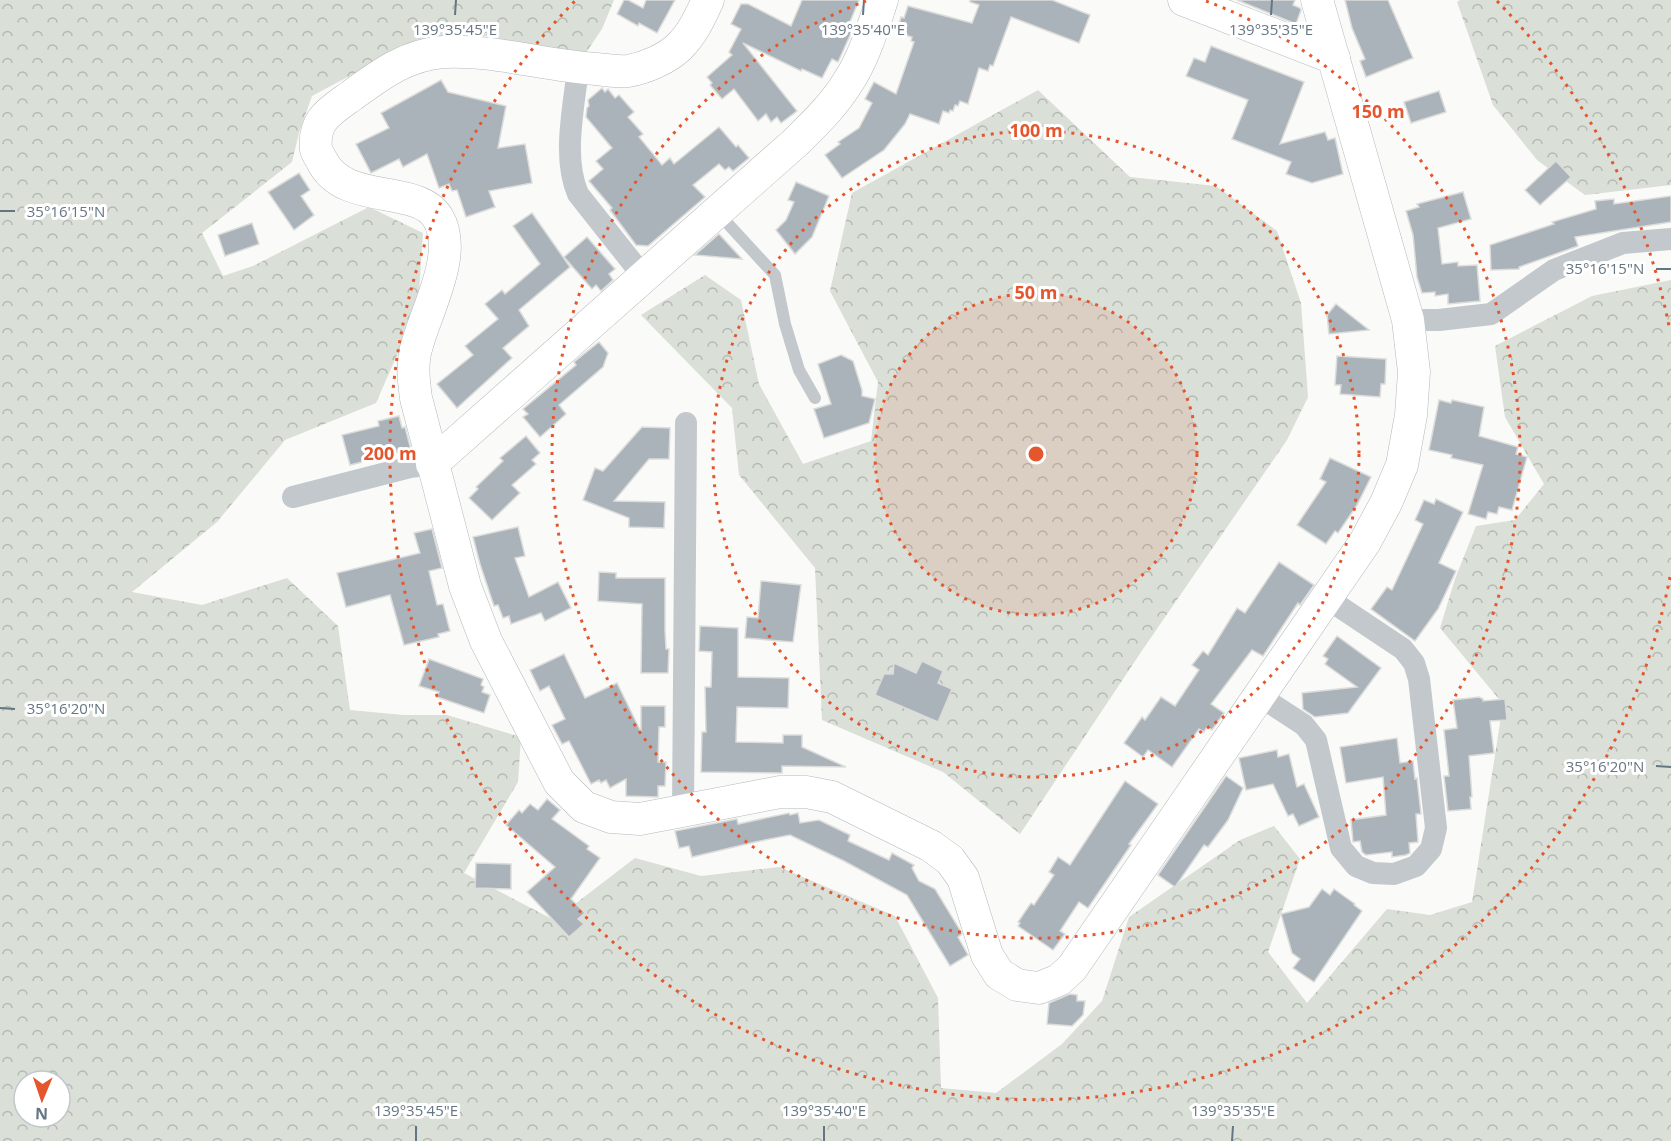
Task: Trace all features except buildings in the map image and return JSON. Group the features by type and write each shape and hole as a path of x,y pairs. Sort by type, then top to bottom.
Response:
{"street":[{"path":"708,0 697,25 680,47 656,63 627,71 578,68 466,52 442,52 414,57 391,67 326,113 317,130 316,151 327,172 348,186 425,206 438,217 445,235 444,262 415,353 413,376 416,398 465,586 486,641 559,782 584,807 611,817 640,819 780,792 806,792 832,797 921,841 950,860 963,878 987,955 999,974 1017,985 1039,988 1059,980 1072,968 1258,695 1365,543 1386,503 1402,465 1411,416 1414,372 1408,320 1317,0"},
{"path":"293,497 410,467 432,464 826,113 850,81 871,33 882,0"},
{"path":"1184,0 1334,58"},
{"path":"578,68 570,157 571,178 578,194 643,276"},
{"path":"1408,320 1439,320 1491,314 1554,270 1623,243 1671,239"},
{"path":"683,812 686,423"},
{"path":"1258,695 1304,725 1316,740 1341,848 1356,866 1373,873 1394,874 1416,866 1431,849 1436,828 1419,679 1414,663 1403,649 1328,598"}],"lane":[{"path":"717,212 775,275 785,324 799,370 815,398"}],"green space":[{"path":"0,0 614,0 602,29 583,57 486,36 385,57 312,96 292,162 202,233 223,276 253,266 369,207 423,233 418,307 376,403 285,440 217,522 132,592 202,605 287,578 338,626 350,710 403,715 447,715 521,737 518,782 464,873 554,920 635,858 701,876 779,867 895,916 938,998 941,1088 996,1093 1062,1044 1102,1001 1129,917 1240,840 1274,826 1300,859 1268,952 1307,1003 1387,909 1430,915 1472,902 1503,704 1440,628 1455,579 1476,526 1515,520 1544,484 1505,417 1495,346 1592,296 1671,280 1671,1141 0,1141"},
{"path":"1460,0 1671,0 1671,185 1585,195 1537,160 1493,105 1457,2"},
{"path":"1038,90 1130,177 1216,186 1277,231 1301,303 1308,397 1287,440 1141,652 1020,834 943,772 822,720 815,568 739,475 732,408 641,315 705,275 741,300 759,384 803,464 871,441 878,382 830,291 852,193"}]}
